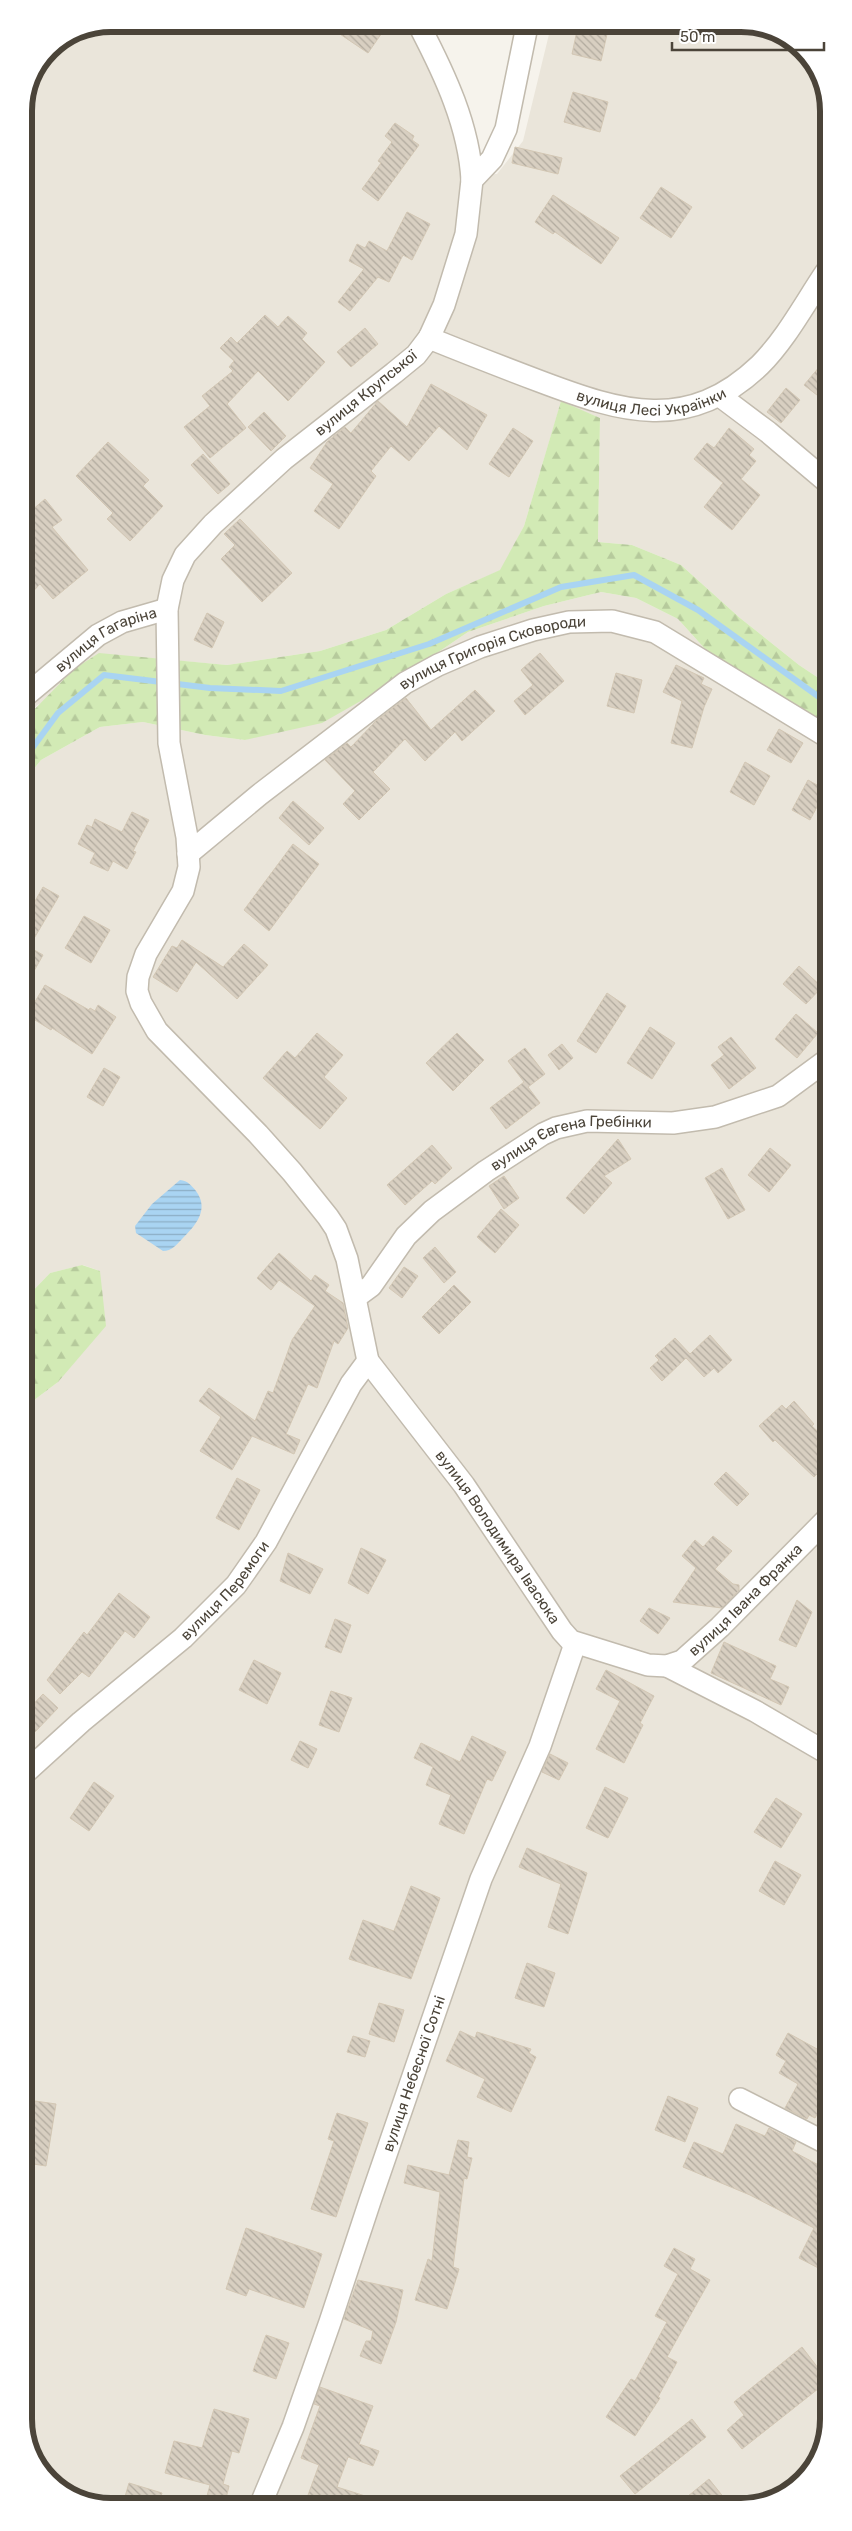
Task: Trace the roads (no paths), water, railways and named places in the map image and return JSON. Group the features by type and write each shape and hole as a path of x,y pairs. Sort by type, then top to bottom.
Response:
{"street":[{"name":"вулиця Крупської","path":"188,854 169,744 166,664 168,609 173,580 179,564 193,544 284,459 416,355 429,338 444,305 466,234 472,180 469,150 456,107 422,32"},
{"path":"472,180 492,159 506,129 526,33"},
{"name":"вулиця Лесі Українки","path":"429,338 588,399 622,408 677,409 720,396 745,378 770,353 820,281"},
{"path":"720,396 768,432 820,476"},
{"name":"вулиця Гагаріна","path":"32,690 80,648 98,635 122,622 168,609"},
{"name":"вулиця Григорія Сковороди","path":"188,854 259,795 405,683 438,665 480,647 533,630 569,622 612,621 655,632 820,732"},
{"path":"188,854 187,879 184,891 146,954 138,977 137,991 140,1003 157,1030 263,1140 328,1217 341,1242 356,1297 368,1362"},
{"name":"вулиця Євгена Гребінки","path":"356,1297 376,1279 406,1236 432,1211 486,1171 543,1134 556,1128 587,1121 673,1123 715,1117 778,1096 820,1064"},
{"name":"вулиця Володимира Івасюка","path":"368,1362 445,1459 562,1631 575,1644"},
{"name":"вулиця Перемоги","path":"32,1767 81,1722 183,1638 236,1585 266,1542 352,1384 368,1362"},
{"name":"вулиця Івана Франка","path":"662,1666 682,1661 697,1649 820,1525"},
{"path":"575,1644 602,1649 662,1666 755,1711 820,1749"},
{"name":"вулиця Небесної Сотні","path":"263,2498 293,2427 327,2332 481,1879 540,1746 575,1644"},
{"path":"740,2099 820,2140"}],"water":[{"path":"180,1180 187,1182 196,1191 202,1205 201,1211 196,1223 187,1234 174,1247 163,1251 136,1233 135,1226 152,1204"}],"waterway":[{"path":"32,748 58,713 104,675 210,688 281,691 429,644 561,587 634,575 698,610 820,698"}]}
